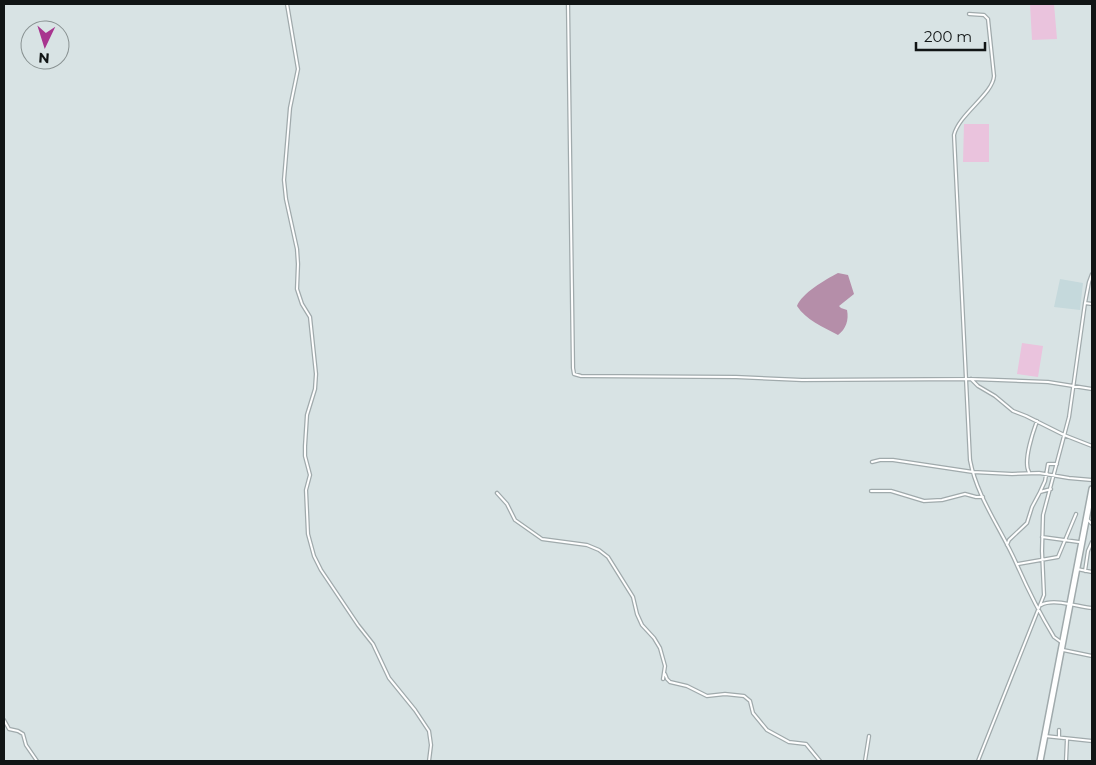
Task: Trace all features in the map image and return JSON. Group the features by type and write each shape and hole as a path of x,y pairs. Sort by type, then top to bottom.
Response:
{"highway":[{"path":"1040,761 1092,489"}],"street":[{"path":"287,4 298,69 289,115 284,180 286,199 297,249 297,289 302,304 310,317 316,374 315,388 307,415 304,446 310,475 306,490 308,534 314,556 321,570 373,644 389,678 415,710 428,731 431,744 429,761"},
{"path":"568,4 572,368 574,374 582,376 736,377 802,380 971,379 1073,385 1092,389"},
{"path":"969,14 984,15 988,19 994,76 992,85 961,121 954,135 970,460 974,478 1024,581 1054,637 1063,642"},
{"path":"978,761 1040,605 1044,590 1043,515 1070,410 1085,303 1092,274"},
{"path":"1085,303 1092,304"},
{"path":"971,379 1014,411 1092,446"},
{"path":"1029,472 1027,468 1030,446 1037,421"},
{"path":"872,462 893,460 973,472 1012,474 1029,472 1092,480"},
{"path":"1007,545 1009,540 1027,523 1032,507 1045,481 1048,464 1056,464"},
{"path":"1040,492 1051,489"},
{"path":"871,490 891,491 924,501 942,500 965,494 983,497"},
{"path":"496,493 507,504 515,520 542,539 587,544 608,556 633,597 642,625 660,648 665,666 663,679"},
{"path":"1017,564 1058,557 1076,514"},
{"path":"1086,519 1092,524"},
{"path":"1042,537 1082,542"},
{"path":"1085,571 1092,542"},
{"path":"1077,569 1092,572"},
{"path":"1040,605 1045,603 1092,608"},
{"path":"1061,650 1092,656"},
{"path":"664,672 670,682 687,686 708,696 731,694 747,698 750,701 753,713 768,730 789,742 806,744 820,761"},
{"path":"4,720 9,729 23,734 26,745 37,761"},
{"path":"1058,730 1059,738"},
{"path":"865,761 869,736"},
{"path":"1045,736 1092,741"},
{"path":"1066,761 1067,739"}],"shaded area":[{"path":"1030,4 1054,4 1057,39 1032,40"},
{"path":"964,124 989,124 989,162 963,162"},
{"path":"838,273 848,275 854,294 839,306 847,310 848,317 845,327 838,335 810,319 797,306 799,301 809,292"},
{"path":"1060,279 1083,283 1080,310 1054,307"},
{"path":"1022,343 1043,346 1038,377 1017,374"}]}
